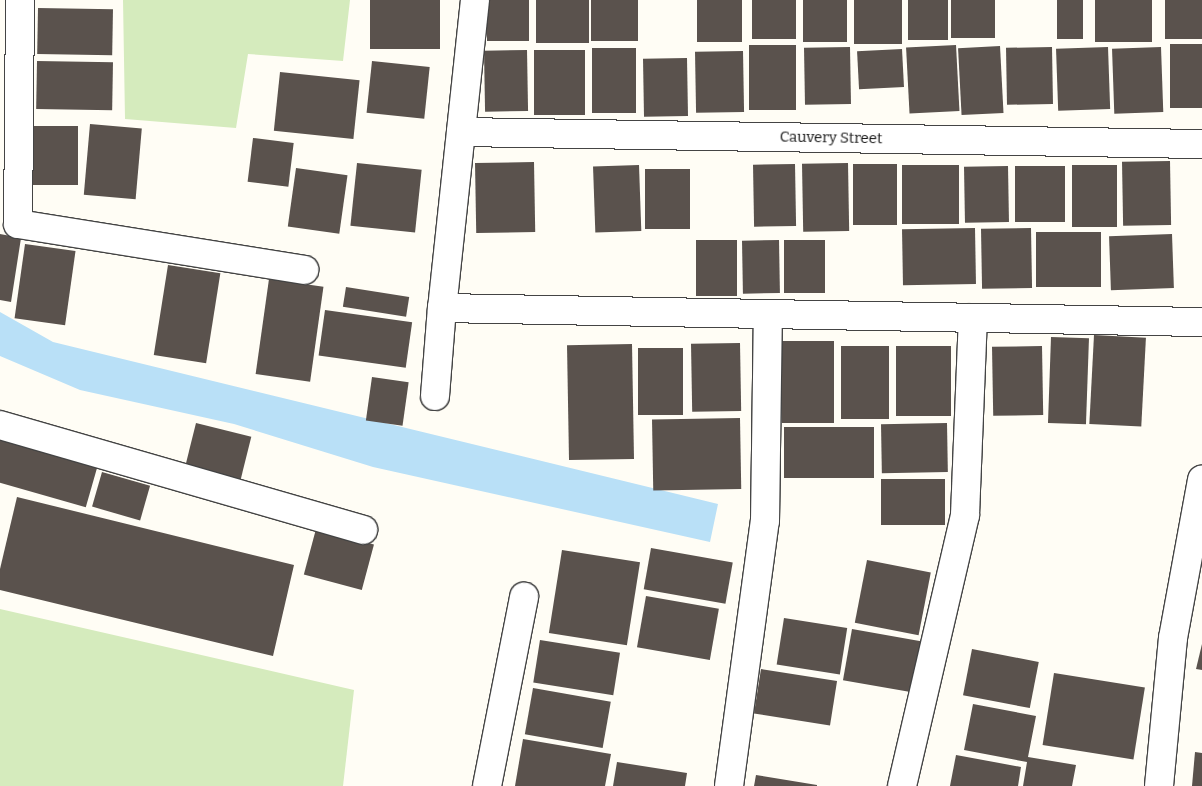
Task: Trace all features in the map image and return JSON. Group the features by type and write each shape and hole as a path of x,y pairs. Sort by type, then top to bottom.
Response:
{"street":[{"path":"20,0 18,224 304,270"},
{"path":"436,396 442,308 475,0"},
{"name":"Cauvery Street","path":"461,132 1202,144"},
{"path":"442,308 1202,322"},
{"path":"729,786 765,521 768,314"},
{"path":"902,786 965,514 973,318"},
{"path":"0,425 363,530"},
{"path":"1159,786 1173,638 1202,480"},
{"path":"487,786 524,597"}],"green space":[{"path":"123,0 350,0 343,61 248,54 236,128 125,119"},
{"path":"0,609 354,690 343,786 0,786"}],"water":[{"path":"0,312 53,342 718,504 710,542 373,467 234,424 80,390 0,356"}],"building":[{"path":"370,0 440,0 440,49 370,49"},
{"path":"487,0 529,0 529,41 487,41"},
{"path":"536,0 589,0 589,43 536,43"},
{"path":"591,0 638,0 638,41 591,41"},
{"path":"697,0 742,0 742,42 697,42"},
{"path":"752,0 796,0 796,39 752,39"},
{"path":"803,0 847,0 847,42 803,42"},
{"path":"854,0 902,0 902,44 854,44"},
{"path":"908,0 948,0 948,40 908,40"},
{"path":"951,0 995,0 995,38 951,38"},
{"path":"1057,0 1083,0 1083,39 1057,39"},
{"path":"1095,0 1152,0 1152,42 1095,42"},
{"path":"1165,0 1202,0 1202,39 1165,39"},
{"path":"38,8 113,9 112,55 37,54"},
{"path":"1170,44 1202,44 1202,108 1170,108"},
{"path":"749,45 796,45 796,110 749,110"},
{"path":"956,45 959,111 910,114 906,48"},
{"path":"1000,46 1004,113 962,115 958,48"},
{"path":"850,47 851,104 805,105 804,48"},
{"path":"1052,47 1053,104 1007,105 1006,48"},
{"path":"1108,47 1110,109 1058,111 1056,49"},
{"path":"1161,47 1163,112 1114,114 1112,49"},
{"path":"592,48 636,48 636,113 592,113"},
{"path":"902,49 904,87 859,89 857,51"},
{"path":"527,50 528,111 485,112 484,51"},
{"path":"534,50 585,50 585,115 534,115"},
{"path":"743,51 744,112 696,113 695,52"},
{"path":"687,58 688,116 644,117 643,59"},
{"path":"37,61 113,62 112,110 36,109"},
{"path":"372,61 430,67 424,119 367,113"},
{"path":"280,72 360,80 353,139 274,131"},
{"path":"90,124 142,129 136,199 84,195"},
{"path":"32,126 78,126 78,185 32,185"},
{"path":"253,138 294,143 288,187 248,182"},
{"path":"1170,161 1171,225 1123,226 1122,162"},
{"path":"534,162 535,232 476,233 475,163"},
{"path":"357,163 422,170 415,232 350,226"},
{"path":"848,163 849,231 803,232 802,164"},
{"path":"795,164 796,226 754,227 753,165"},
{"path":"853,164 897,164 897,225 853,225"},
{"path":"639,165 641,231 595,233 593,167"},
{"path":"902,165 959,165 959,224 902,224"},
{"path":"1072,165 1117,165 1117,227 1072,227"},
{"path":"1008,166 1009,222 965,223 964,167"},
{"path":"1015,166 1065,166 1065,222 1015,222"},
{"path":"296,168 347,175 339,234 288,226"},
{"path":"645,169 690,169 690,229 645,229"},
{"path":"975,228 976,284 903,285 902,229"},
{"path":"1031,228 1032,288 982,289 981,229"},
{"path":"1036,232 1101,232 1101,287 1036,287"},
{"path":"0,234 21,238 11,302 0,300"},
{"path":"1172,234 1174,288 1111,290 1109,236"},
{"path":"696,240 737,240 737,296 696,296"},
{"path":"779,240 780,293 743,294 742,241"},
{"path":"784,240 825,240 825,293 784,293"},
{"path":"25,244 76,251 65,325 15,318"},
{"path":"168,265 220,273 206,363 154,355"},
{"path":"269,279 323,287 310,382 256,374"},
{"path":"346,287 409,297 406,317 343,307"},
{"path":"325,310 412,322 406,368 319,356"},
{"path":"1094,335 1146,338 1141,427 1089,424"},
{"path":"1051,337 1089,338 1086,424 1048,423"},
{"path":"782,341 834,341 834,423 782,423"},
{"path":"740,343 741,411 692,412 691,344"},
{"path":"632,344 634,459 569,460 567,345"},
{"path":"841,346 889,346 889,419 841,419"},
{"path":"896,346 951,346 951,416 896,416"},
{"path":"1042,346 1043,415 993,416 992,347"},
{"path":"638,348 683,348 683,415 638,415"},
{"path":"372,377 409,382 403,426 366,421"},
{"path":"740,418 741,489 653,491 652,420"},
{"path":"196,423 251,437 240,480 185,467"},
{"path":"947,423 948,472 882,473 881,424"},
{"path":"784,427 874,427 874,478 784,478"},
{"path":"0,440 97,468 86,507 0,483"},
{"path":"102,472 150,486 140,520 92,507"},
{"path":"881,479 945,479 945,525 881,525"},
{"path":"17,497 294,565 273,656 0,590 0,569"},
{"path":"316,529 374,545 362,590 304,574"},
{"path":"651,548 733,562 725,604 644,589"},
{"path":"562,550 640,562 627,645 549,633"},
{"path":"867,560 931,572 919,635 855,623"},
{"path":"646,596 719,609 710,660 637,647"},
{"path":"784,618 847,628 840,674 777,664"},
{"path":"852,629 921,641 912,692 843,680"},
{"path":"540,640 620,653 613,695 533,682"},
{"path":"1202,644 1202,670 1196,669"},
{"path":"972,649 1039,662 1030,708 963,695"},
{"path":"761,669 837,681 830,725 754,713"},
{"path":"1054,673 1145,687 1133,759 1043,745"},
{"path":"533,688 611,702 603,748 525,734"},
{"path":"973,704 1036,716 1028,757 1076,765 1072,786 1023,786 1027,762 964,750"},
{"path":"523,739 611,754 605,786 515,786"},
{"path":"1195,752 1202,753 1202,786 1192,786"},
{"path":"956,755 1021,767 1018,786 950,786"},
{"path":"617,762 687,773 685,786 613,786"},
{"path":"756,775 817,785 817,786 754,786"}]}
